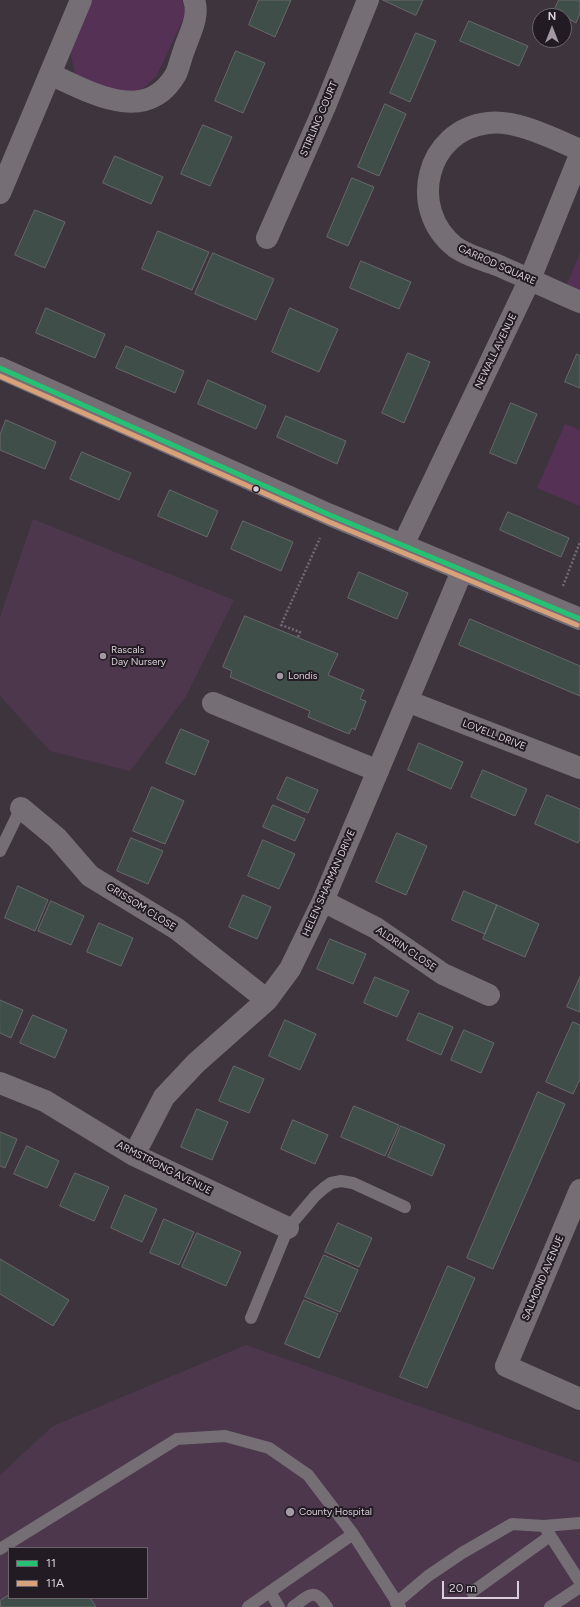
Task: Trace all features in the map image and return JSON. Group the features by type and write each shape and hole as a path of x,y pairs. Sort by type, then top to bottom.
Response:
{"street":[{"path":"0,193 81,0"},
{"path":"50,74 105,99 124,102 149,99 165,88 176,73 194,22 194,0"},
{"name":"STIRLING COURT","path":"267,238 326,104 368,0"},
{"name":"GARROD SQUARE","path":"580,150 522,127 500,122 486,123 464,130 445,144 436,156 428,179 428,204 436,226 455,247 580,302"},
{"name":"NEWALL AVENUE","path":"404,544 530,279 580,155"},
{"path":"0,368 330,515 404,544 462,571 580,619"},
{"name":"HELEN SHARMAN DRIVE","path":"134,1155 164,1097 196,1063 267,1000 290,969 323,901 462,571"},
{"name":"LOVELL DRIVE","path":"407,701 580,768"},
{"path":"214,703 378,771"},
{"name":"GRISSOM CLOSE","path":"21,808 58,838 90,876 177,929 267,1000"},
{"name":"ALDRIN CLOSE","path":"323,901 376,928 443,974 489,995"},
{"name":"ARMSTRONG AVENUE","path":"0,1083 45,1101 134,1155 288,1228"},
{"name":"SALMOND AVENUE","path":"580,1190 506,1366 580,1399"}],"lane":[{"path":"0,850 21,808"},
{"path":"251,1318 288,1228 315,1196 331,1183 341,1181 353,1183 405,1207"},
{"path":"0,1549 177,1439 225,1436 269,1448 308,1475 353,1534 398,1605 428,1576 462,1552 512,1524 547,1531 580,1523"},
{"path":"547,1531 580,1582"},
{"path":"472,1592 547,1531"},
{"path":"248,1607 353,1534"},
{"path":"550,1607 580,1587"},
{"path":"270,1592 279,1607"},
{"path":"293,1607 310,1595 315,1594 321,1597 327,1607"}],"path":[{"path":"298,637 300,632 281,625 330,515"},
{"path":"554,609 580,542"}],"shaded area":[{"path":"92,0 182,0 186,13 157,75 145,87 131,93 109,92 75,74 70,51"},
{"path":"580,253 580,292 566,286"},
{"path":"565,424 580,430 580,506 537,488"},
{"name":"Rascals Day Nursery","path":"33,519 234,600 185,698 130,771 50,751 0,696 0,617"},
{"name":"County Hospital","path":"246,1345 580,1463 580,1607 0,1607 0,1475 53,1426"}],"building":[{"path":"259,0 291,0 275,37 249,25"},
{"path":"383,0 423,0 416,15"},
{"path":"559,0 580,0 580,13 576,23 572,21 572,8 555,8"},
{"path":"469,21 528,46 519,66 460,41"},
{"path":"416,33 436,41 410,102 390,93"},
{"path":"236,51 265,63 243,113 215,101"},
{"path":"385,104 406,114 379,176 358,167"},
{"path":"203,125 232,137 210,186 181,174"},
{"path":"115,156 163,177 151,204 103,183"},
{"path":"352,178 374,187 348,246 327,237"},
{"path":"35,210 65,222 45,268 15,255"},
{"path":"158,231 209,252 192,290 142,269"},
{"path":"213,253 274,279 256,320 195,294"},
{"path":"361,261 411,282 399,309 350,288"},
{"path":"46,308 105,334 95,358 36,333"},
{"path":"290,308 338,329 319,372 272,352"},
{"path":"126,346 184,371 175,393 116,368"},
{"path":"408,353 430,362 404,423 382,413"},
{"path":"577,354 580,356 580,388 565,382"},
{"path":"208,380 266,406 256,429 198,404"},
{"path":"511,403 537,414 516,464 490,453"},
{"path":"286,416 346,441 337,464 277,437"},
{"path":"6,420 56,442 45,469 0,450 0,435"},
{"path":"82,452 131,473 119,500 70,479"},
{"path":"170,490 218,511 207,537 158,516"},
{"path":"508,512 569,538 561,557 500,530"},
{"path":"243,521 293,542 281,571 231,549"},
{"path":"359,572 408,593 397,619 348,598"},
{"name":"Londis","path":"245,616 338,654 328,675 364,690 360,699 366,701 355,730 352,728 349,734 308,717 310,711 230,677 232,671 223,667"},
{"path":"470,619 580,666 580,696 459,645"},
{"path":"181,729 209,741 195,775 166,763"},
{"path":"419,743 463,762 451,789 408,770"},
{"path":"483,770 527,789 515,816 471,797"},
{"path":"287,777 318,790 308,813 277,799"},
{"path":"152,787 184,801 165,844 133,831"},
{"path":"547,795 580,809 580,839 578,843 535,824"},
{"path":"273,805 305,819 295,841 263,827"},
{"path":"397,833 427,846 406,895 376,882"},
{"path":"131,838 163,851 148,884 117,871"},
{"path":"263,840 295,854 279,889 248,876"},
{"path":"18,886 48,900 35,931 5,918"},
{"path":"464,891 497,905 485,934 452,920"},
{"path":"243,895 271,907 257,939 229,927"},
{"path":"51,901 84,916 71,945 38,931"},
{"path":"497,905 539,924 525,957 483,939"},
{"path":"99,923 133,938 121,966 87,952"},
{"path":"330,939 366,954 353,984 317,969"},
{"path":"375,977 409,991 397,1017 364,1003"},
{"path":"580,977 580,1012 567,1007"},
{"path":"0,1000 23,1010 11,1038 0,1033"},
{"path":"419,1013 453,1027 441,1055 407,1040"},
{"path":"33,1015 67,1030 55,1058 20,1043"},
{"path":"285,1020 316,1034 300,1070 269,1056"},
{"path":"573,1022 580,1025 580,1079 573,1094 546,1082"},
{"path":"464,1030 494,1043 481,1073 451,1060"},
{"path":"234,1066 264,1079 249,1113 219,1101"},
{"path":"538,1092 565,1104 493,1269 467,1258"},
{"path":"354,1106 399,1125 385,1156 341,1137"},
{"path":"197,1109 228,1122 212,1160 181,1147"},
{"path":"293,1120 328,1135 315,1164 281,1149"},
{"path":"401,1126 445,1145 432,1176 388,1157"},
{"path":"0,1132 17,1139 5,1168 0,1166"},
{"path":"27,1146 59,1161 47,1188 14,1174"},
{"path":"75,1173 109,1187 94,1221 60,1206"},
{"path":"125,1195 157,1209 142,1242 111,1228"},
{"path":"164,1219 194,1232 179,1265 150,1253"},
{"path":"338,1223 372,1238 359,1267 325,1252"},
{"path":"197,1233 241,1252 226,1286 182,1267"},
{"path":"324,1255 358,1270 340,1312 305,1297"},
{"path":"0,1259 69,1300 53,1326 0,1294"},
{"path":"448,1266 475,1278 427,1388 400,1377"},
{"path":"304,1300 338,1314 319,1358 285,1344"},
{"path":"8,1596 8,1599 91,1599 96,1607 1,1607 0,1601"}],"transit line":[{"name":"11","path":"0,368 330,515 580,619"},
{"name":"11A","path":"0,376 327,521 577,625"}],"place":[{"name":"Rascals Day Nursery","path":"103,656"},
{"name":"Londis","path":"280,676"},
{"name":"County Hospital","path":"290,1512"}]}
